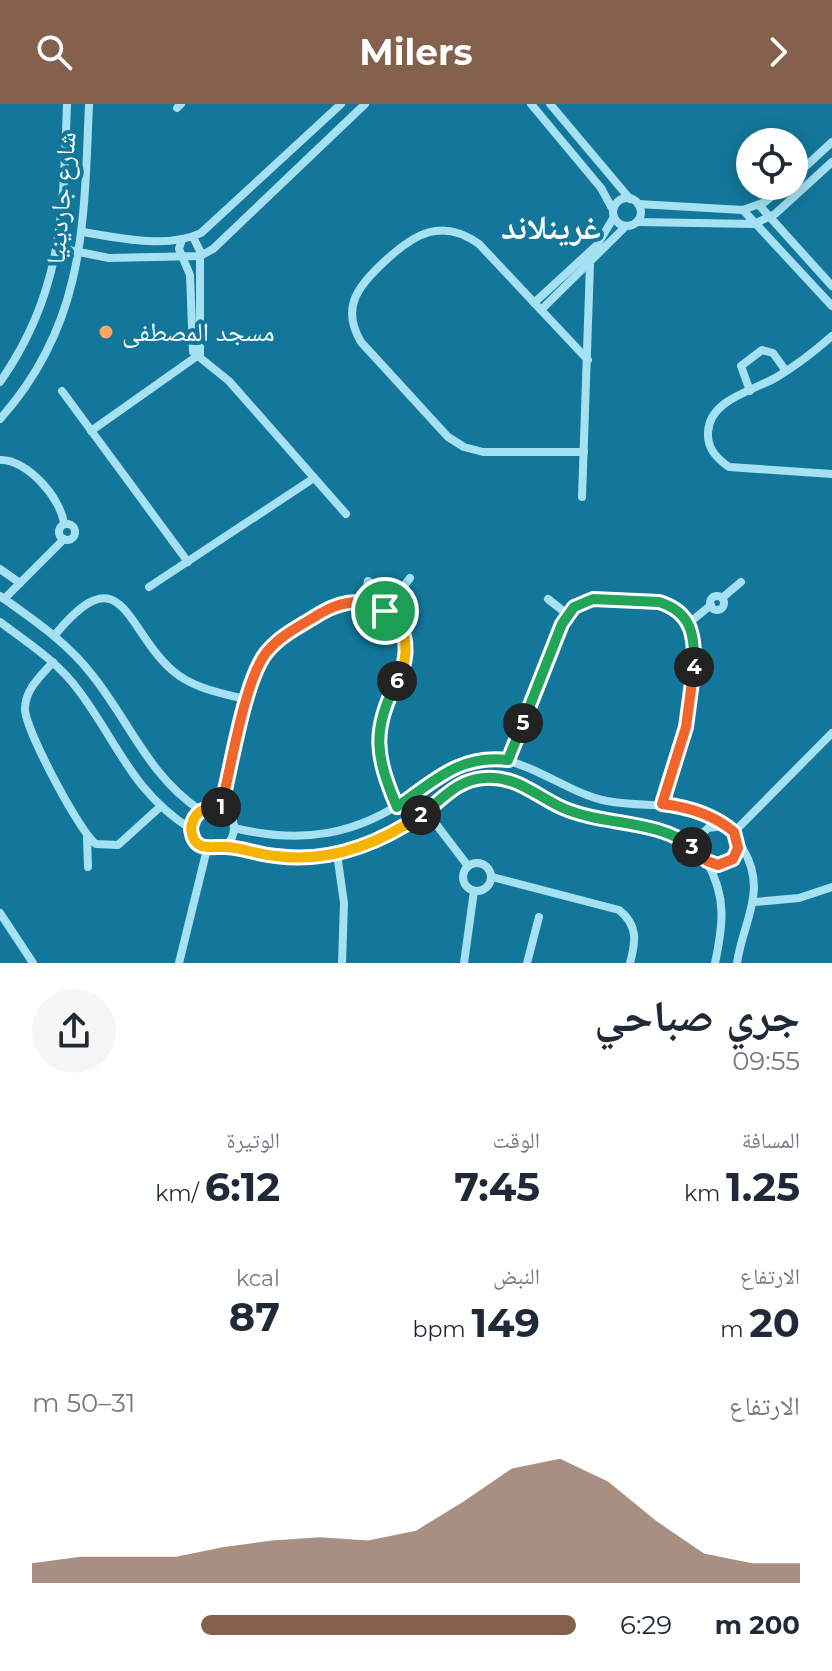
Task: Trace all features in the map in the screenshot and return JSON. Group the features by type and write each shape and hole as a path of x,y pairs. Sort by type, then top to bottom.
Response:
{"street":[{"name":"شارع جاردينيا","path":"0,382 33,329 59,248 67,104"},
{"name":"شارع جاردينيا","path":"0,419 38,371 71,293 83,232 89,104"},
{"path":"83,232 132,239 193,237 208,228 341,104"},
{"path":"59,248 132,257 184,259 200,256 213,249 365,104"},
{"path":"531,104 601,188 614,213 626,226"},
{"path":"550,104 634,201 640,215 637,222"},
{"path":"808,164 832,142"},
{"path":"537,306 590,264 626,226 637,222 754,224 769,218 832,162"},
{"path":"537,306 597,245 621,199 743,210 766,200"},
{"path":"759,205 832,286"},
{"path":"743,210 832,306"},
{"path":"584,452 483,452 456,443 361,342 351,311 364,281 409,239 433,230 457,232 469,237 588,360"},
{"path":"193,237 200,256 198,357"},
{"path":"132,239 132,257"},
{"path":"146,239 146,257"},
{"path":"182,239 179,249 190,275 192,348 198,357 229,381 346,514"},
{"path":"582,497 590,264"},
{"path":"832,336 786,371 723,404 714,413 707,437 718,460 741,471 832,474"},
{"path":"750,391 741,366 762,350 773,353 786,371"},
{"path":"91,431 198,357"},
{"path":"62,391 188,562"},
{"path":"0,460 15,461 32,473 60,510 64,524 71,525 74,532 2,598 54,636 96,680 159,775 200,810 221,808 231,816 234,828 225,846"},
{"path":"149,587 314,478"},
{"path":"0,569 20,583"},
{"path":"385,611 410,578"},
{"path":"364,602 368,581"},
{"path":"689,623 711,605 713,597 722,598 741,582"},
{"path":"54,636 84,602 94,599 114,601 129,614 165,663 182,677 201,687 248,700"},
{"path":"548,599 567,614"},
{"path":"508,760 567,614 583,601 593,599 659,602 682,613 689,623 694,647 690,700 679,753 662,804"},
{"path":"221,808 257,667 273,645 335,605 364,602 385,611 401,626 406,641 403,670 386,702 378,743 379,764 397,807"},
{"path":"12,605 0,621 53,662 79,690 133,778 160,807 191,829 194,840 207,849 225,846 280,857 337,854 384,837 464,782 495,777 528,787 579,814 672,835 699,853 707,861 718,884 723,909 715,963"},
{"path":"53,662 31,688 25,709 27,720 87,838 88,867"},
{"path":"734,832 832,733"},
{"path":"234,828 284,837 333,835 397,807 457,764 473,759 508,760 587,796 626,804 662,804 696,810 734,832 752,870 755,902 737,963"},
{"path":"87,838 96,844 118,845 160,807"},
{"path":"191,829 200,810"},
{"path":"426,811 468,866"},
{"path":"699,853 698,842 703,832 713,826 724,826"},
{"path":"707,861 718,865 729,862 737,853 738,842"},
{"path":"179,963 207,849"},
{"path":"337,854 344,903 342,963"},
{"path":"468,866 485,865 492,877 619,910 627,917 635,935 630,963"},
{"path":"468,866 463,880 474,891"},
{"path":"474,891 484,890 492,877"},
{"path":"755,902 799,898 832,887"},
{"path":"464,963 474,891"},
{"path":"0,913 33,963"},
{"path":"527,963 539,917"}],"place":[{"name":"مسجد المصطفى","path":"106,332"}],"district":[{"name":"غرينلاند","path":"551,227"}],"route":[{"path":"593,599 671,605 682,613 694,634 693,674 686,727 662,804 696,810 730,828 738,842 733,859 724,865 712,864 686,842 672,835 579,814 528,787 495,777 464,782 406,825 361,847 337,854 309,858 280,857 225,846 213,850 197,844 191,834 191,821 200,810 214,806 221,808 253,680 264,655 283,637 335,605 364,602 385,611 401,626 407,656 386,702 378,743 379,764 397,807 457,764 473,759 508,760 562,624 574,607 593,599"}]}
